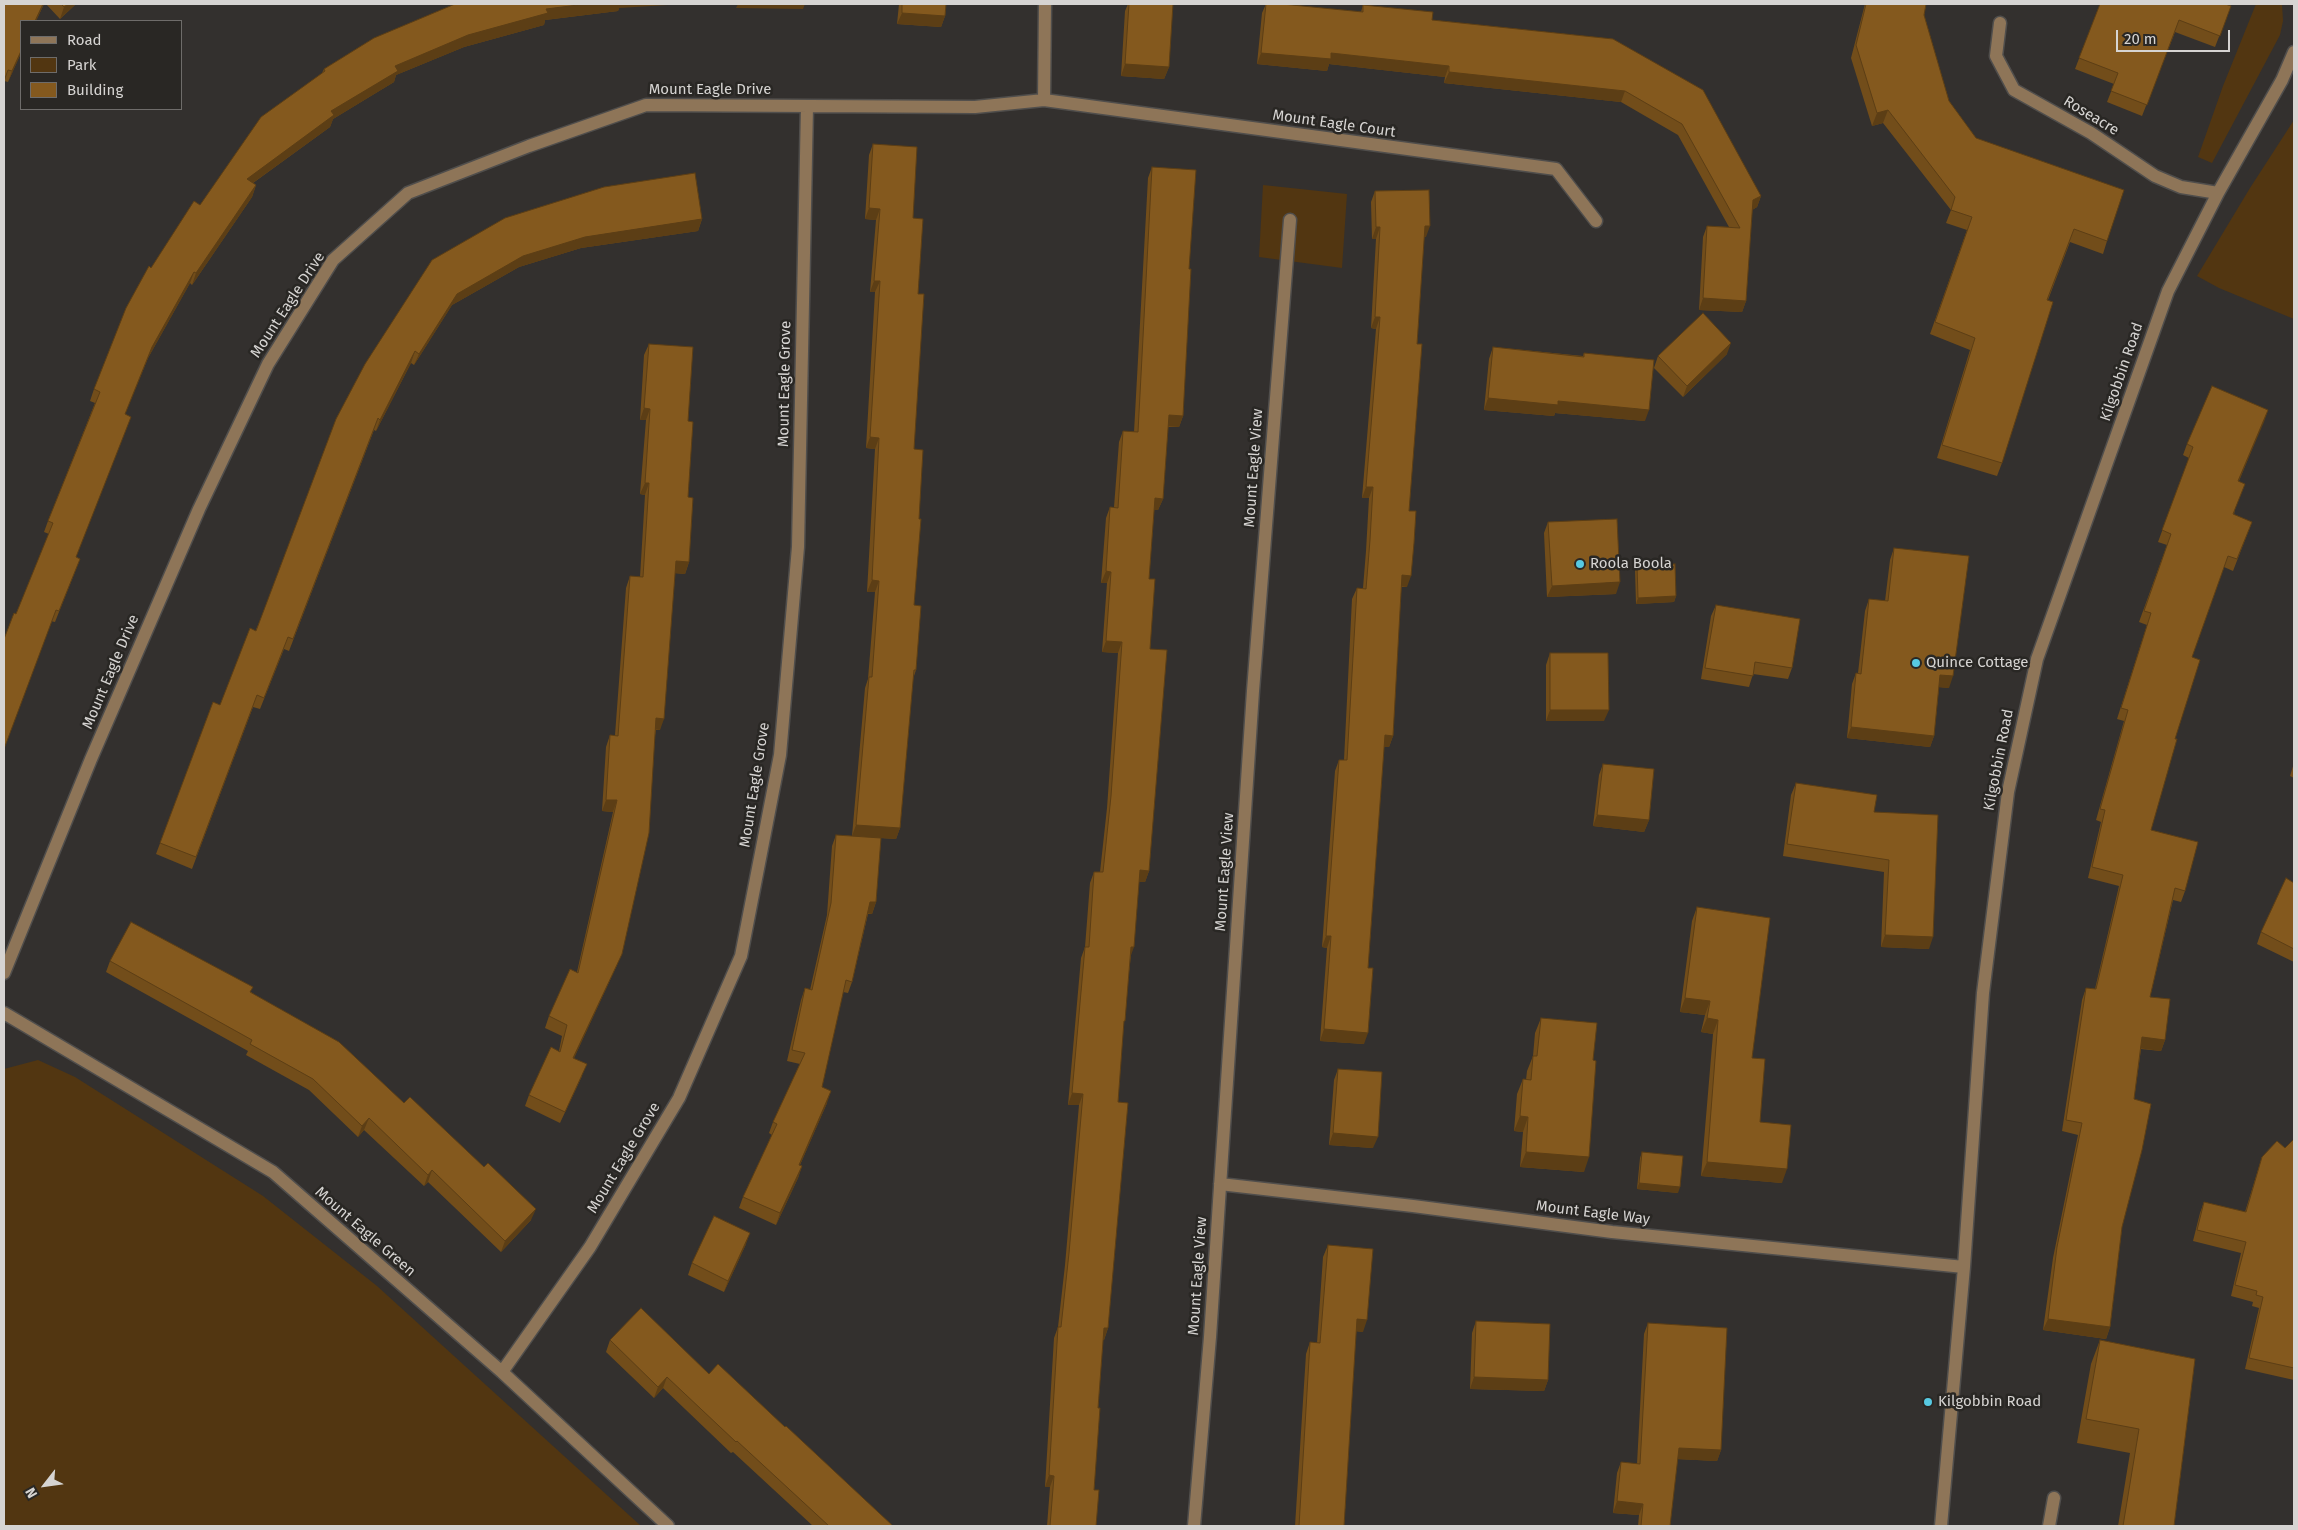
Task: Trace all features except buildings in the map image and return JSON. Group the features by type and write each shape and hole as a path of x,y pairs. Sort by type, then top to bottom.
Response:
{"street":[{"path":"1044,100 1045,4"},
{"name":"Roseacre","path":"2000,23 1996,56 2014,90 2090,133 2155,176 2181,187 2218,193"},
{"name":"Kilgobbin Road","path":"1941,1526 1964,1267 1983,993 2008,792 2037,659 2168,291 2218,193 2282,80 2294,52"},
{"name":"Mount Eagle Drive","path":"4,973 91,759 199,509 268,364 334,260 408,193 529,146 646,105 975,107 1044,100"},
{"name":"Mount Eagle Court","path":"1044,100 1556,169 1596,221"},
{"name":"Mount Eagle Grove","path":"502,1372 590,1247 679,1098 740,956 780,755 798,547 807,107"},
{"name":"Mount Eagle View","path":"1194,1526 1210,1336 1252,701 1290,220"},
{"name":"Mount Eagle Green","path":"4,1013 273,1172 502,1372 668,1526"},
{"name":"Mount Eagle Way","path":"1220,1184 1413,1206 1612,1232 1964,1267"},
{"path":"2049,1526 2054,1498"}],"green space":[{"path":"2256,4 2282,4 2283,21 2280,35 2212,163 2198,157 2223,86"},
{"path":"2294,120 2294,319 2219,288 2197,276"},
{"path":"1263,185 1347,194 1342,268 1259,257"},
{"path":"38,1060 75,1077 263,1196 377,1286 641,1526 4,1526 4,1069"}],"place":[{"name":"Roola Boola","path":"1580,564"},
{"name":"Quince Cottage","path":"1916,663"},
{"name":"Kilgobbin Road","path":"1928,1402"}]}
